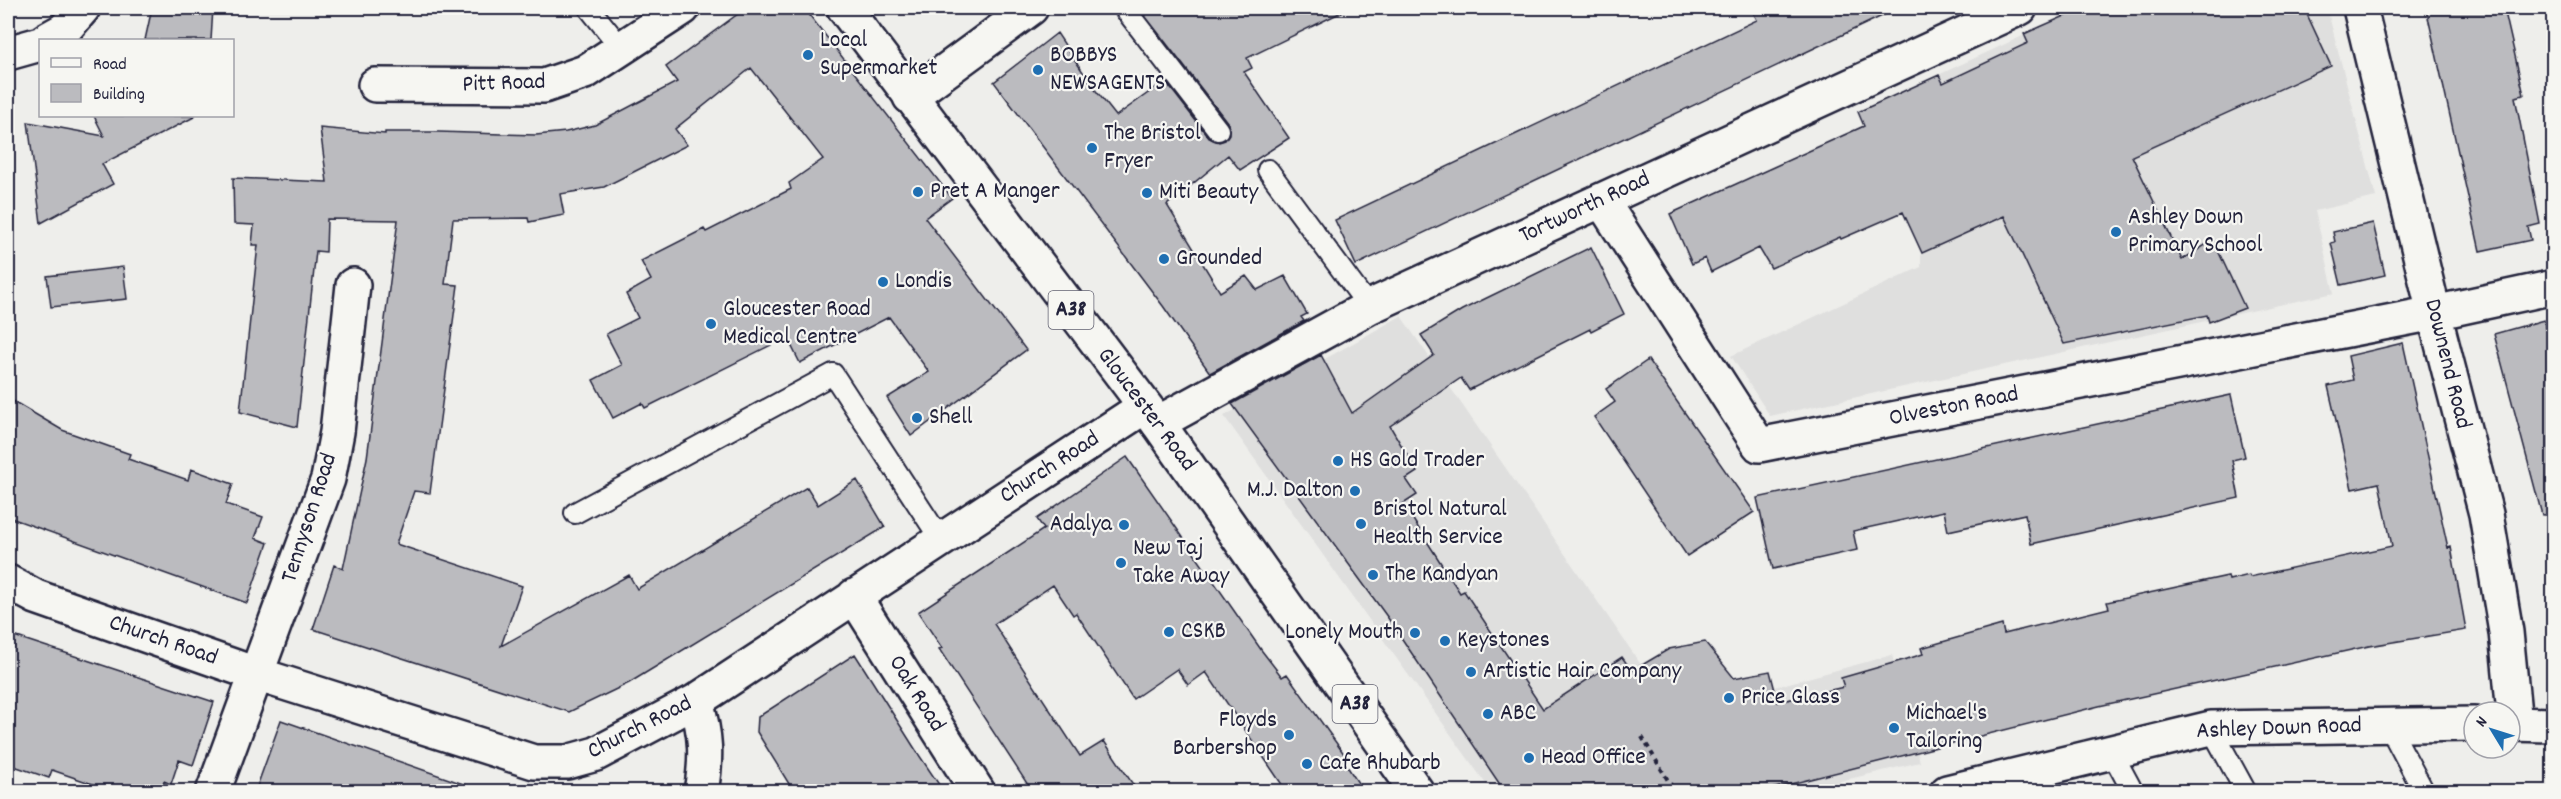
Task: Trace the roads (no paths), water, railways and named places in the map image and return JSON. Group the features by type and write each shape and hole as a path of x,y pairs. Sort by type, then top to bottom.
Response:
{"street":[{"path":"48,39 64,30 83,8"},
{"name":"Pitt Road","path":"375,86 544,86 585,72 683,8"},
{"name":"Gloucester Road","path":"844,8 1151,415 1417,792"},
{"path":"910,97 1031,8"},
{"name":"Tortworth Road","path":"1151,415 1369,307 2020,8"},
{"name":"Downend Road","path":"2360,8 2434,313 2486,514 2506,632 2510,700"},
{"path":"8,53 39,44"},
{"name":"Olveston Road","path":"1602,201 1759,445 2434,313"},
{"name":"Tennyson Road","path":"213,792 328,479 337,432 353,285"},
{"path":"2434,313 2553,287"},
{"name":"Church Road","path":"8,582 36,597 256,674 534,762 567,762 596,754 696,701 941,540 1151,415"},
{"name":"Oak Road","path":"854,596 978,792"},
{"path":"696,701 702,722 706,762 700,792"},
{"name":"Ashley Down Road","path":"1947,792 1988,786 2111,752 2211,728 2462,724"},
{"path":"2522,724 2553,725"}],"lane":[{"path":"589,8 622,49"},
{"path":"1124,8 1218,130"},
{"path":"1268,170 1369,307"},
{"path":"576,513 833,374 941,540"},
{"path":"2389,726 2424,792"},
{"path":"2211,728 2246,792"},
{"path":"2111,752 2133,792"}],"place":[{"name":"Local Supermarket","path":"808,55"},
{"name":"BOBBYS NEWSAGENTS","path":"1038,70"},
{"name":"The Bristol Fryer","path":"1092,148"},
{"name":"Pret A Manger","path":"918,192"},
{"name":"Miti Beauty","path":"1147,193"},
{"name":"Ashley Down Primary School","path":"2116,232"},
{"name":"Grounded","path":"1164,259"},
{"name":"Londis","path":"883,282"},
{"name":"Gloucester Road Medical Centre","path":"711,324"},
{"name":"Shell","path":"917,418"},
{"name":"HS Gold Trader","path":"1338,461"},
{"name":"M.J. Dalton","path":"1355,491"},
{"name":"Bristol Natural Health Service","path":"1361,524"},
{"name":"Adalya","path":"1124,525"},
{"name":"New Taj Take Away","path":"1121,563"},
{"name":"The Kandyan","path":"1373,575"},
{"name":"CSKB","path":"1169,632"},
{"name":"Lonely Mouth","path":"1415,633"},
{"name":"Keystones","path":"1445,641"},
{"name":"Artistic Hair Company","path":"1471,672"},
{"name":"Price Glass","path":"1729,698"},
{"name":"ABC","path":"1488,714"},
{"name":"Michael's Tailoring","path":"1894,728"},
{"name":"Floyds Barbershop","path":"1289,735"},
{"name":"Head Office","path":"1529,758"},
{"name":"Cafe Rhubarb","path":"1307,764"}]}
